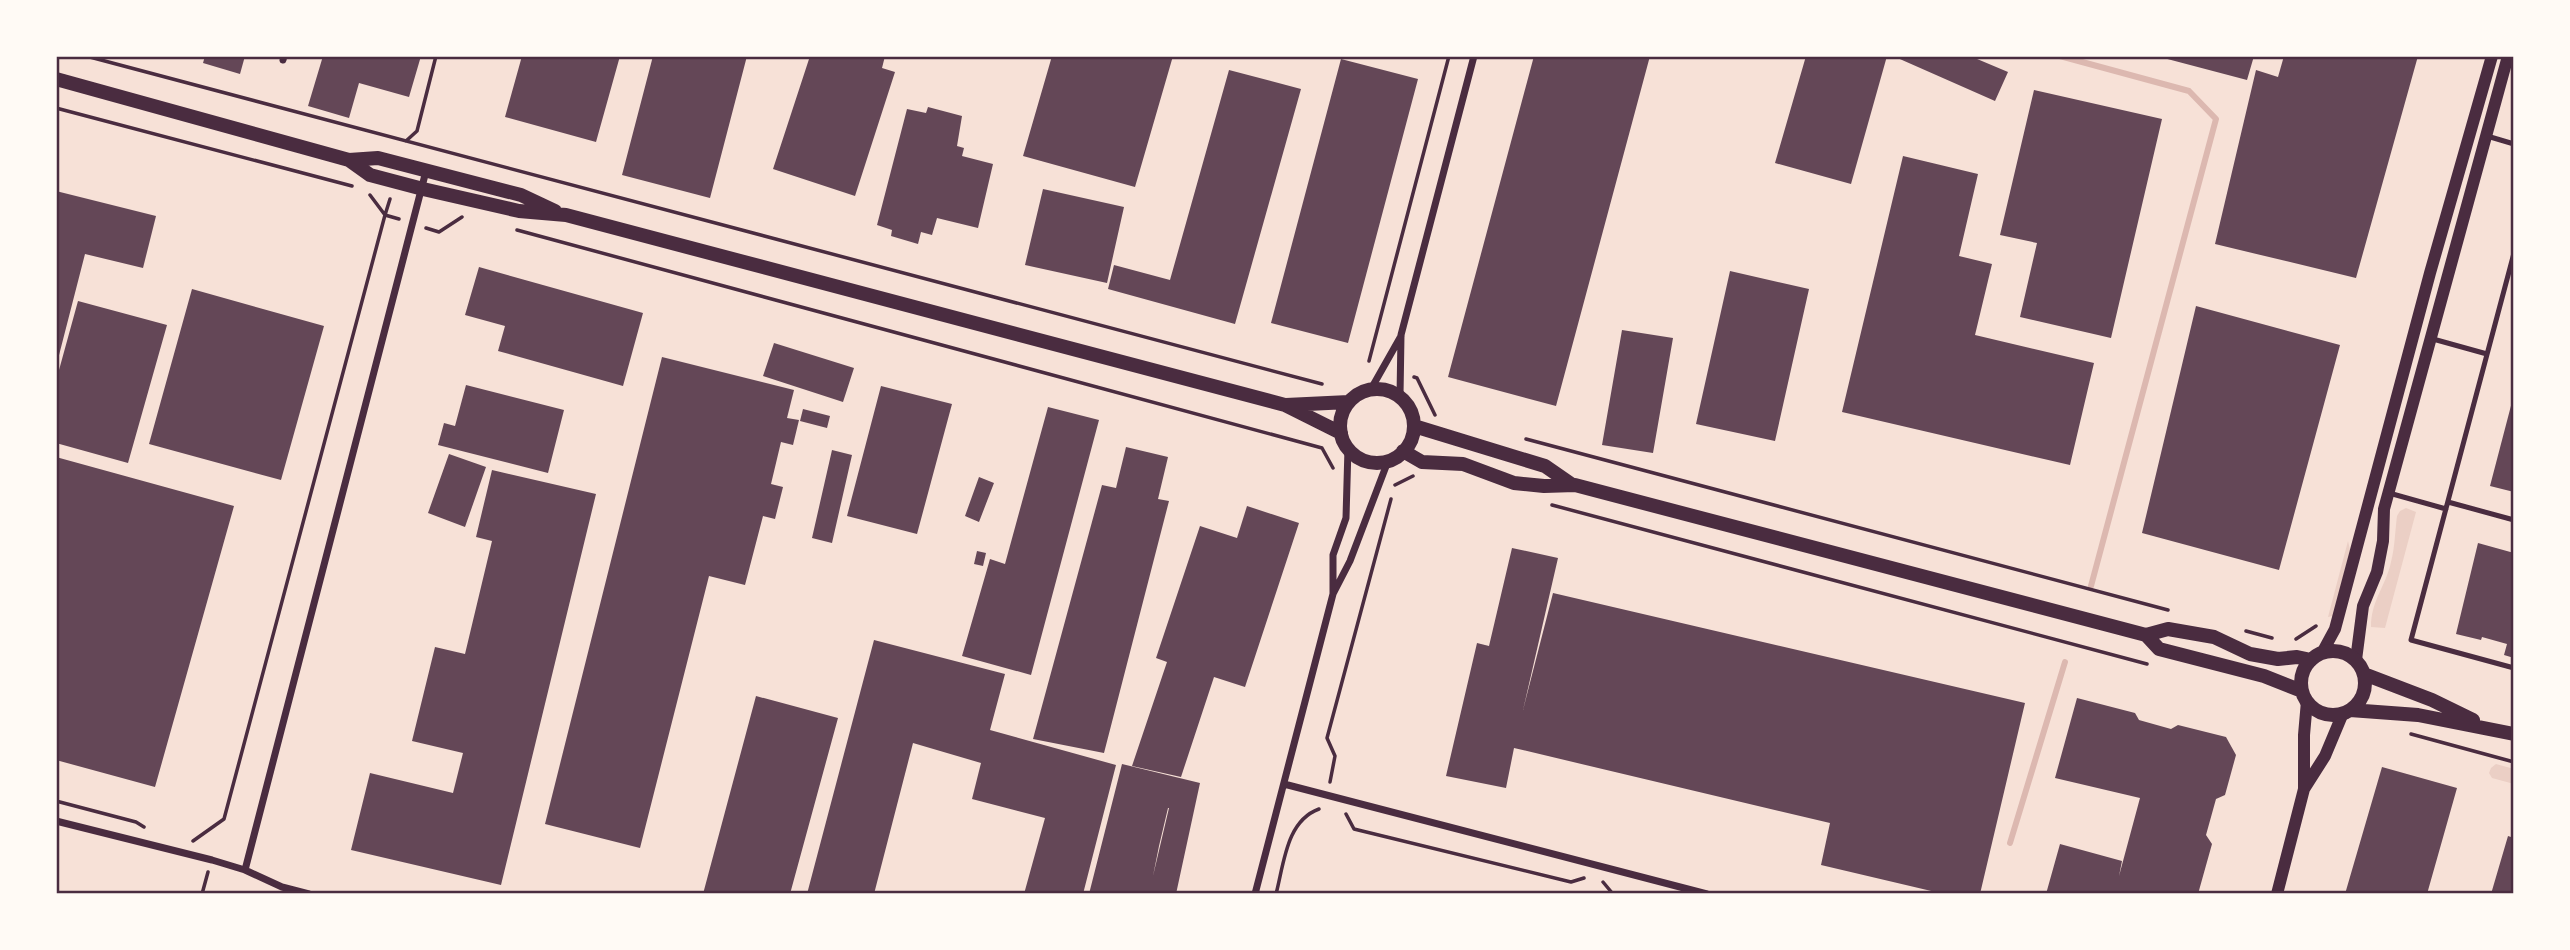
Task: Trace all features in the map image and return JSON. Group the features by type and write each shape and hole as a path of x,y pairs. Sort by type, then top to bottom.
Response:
{"main road":[{"path":"56,79 349,160 378,158 521,195 566,215 1284,405 1341,433"},
{"path":"349,160 370,175 422,190 519,211 566,215"},
{"path":"1371,389 1391,391 1400,396 1408,405 1414,426 1409,444 1388,461 1366,461 1348,448 1341,433 1340,422 1349,402 1355,396 1371,389"},
{"path":"1284,405 1349,402"},
{"path":"1414,426 1545,466 1571,485"},
{"path":"1403,451 1422,462 1462,464 1514,483 1571,485 2146,635 2168,629 2214,637 2250,654 2278,659 2317,656 2334,651 2347,653 2357,660 2364,674 2365,688 2360,700 2347,711"},
{"path":"2146,635 2159,649 2264,676 2305,696 2323,713 2347,711 2418,715 2514,734"},
{"path":"2305,696 2302,674 2317,656"},
{"path":"2364,674 2432,700 2490,728"}],"street":[{"path":"1400,396 1401,335 1474,56"},
{"path":"2317,656 2335,629 2430,273 2492,56"},
{"path":"2357,660 2363,606 2377,572 2383,541 2384,509 2508,56"},
{"path":"245,870 426,171"},
{"path":"1371,389 1401,335"},
{"path":"1255,894 1332,594 1333,555 1346,519 1348,448"},
{"path":"1332,594 1350,561 1388,461"},
{"path":"2277,894 2304,789 2305,696"},
{"path":"2304,789 2347,711"},
{"path":"1284,783 1707,894"},
{"path":"56,821 212,860 245,870 282,887 309,894"}],"lane":[{"path":"2486,136 2514,144"},
{"path":"2514,253 2412,640 2514,668"},
{"path":"2431,339 2487,354"},
{"path":"2389,493 2514,520"}],"path":[{"path":"86,56 1326,385"},
{"path":"1383,368 1368,363 1449,56"},
{"path":"188,844 224,819 385,215 439,232 464,216"},
{"path":"504,227 1322,448 1337,475 1336,489 1345,491"},
{"path":"1400,373 1417,378 1435,415 1449,419 1445,436"},
{"path":"1516,436 2173,611"},
{"path":"1276,894 1292,834 1308,813 1325,807 1335,757 1327,738 1395,485 1423,471 1436,474 1438,463"},
{"path":"1375,495 1392,497"},
{"path":"1552,505 2159,667"},
{"path":"2290,642 2325,620"},
{"path":"2238,629 2277,639"},
{"path":"56,801 136,822 152,832"},
{"path":"1343,810 1354,829 1570,882 1597,876 1613,894"},
{"path":"202,894 212,860"}],"shaded area":[{"path":"2406,508 2416,512 2385,628 2371,627 2373,609 2391,562 2397,516"},
{"path":"2348,541 2350,550 2333,616 2328,617"},
{"path":"2496,764 2514,769 2514,784 2492,778 2489,773"}],"building":[{"path":"205,56 245,56 240,74 203,63"},
{"path":"323,56 421,56 409,97 359,83 349,118 308,106"},
{"path":"522,56 620,56 596,142 505,117"},
{"path":"653,56 747,56 710,198 622,175"},
{"path":"810,56 844,56 852,59 853,56 885,56 882,68 895,72 855,196 773,169"},
{"path":"1052,56 1173,56 1135,187 1023,156"},
{"path":"1534,56 1650,56 1556,406 1448,377"},
{"path":"1806,56 1887,56 1851,184 1775,163"},
{"path":"1893,56 1970,56 2008,72 1995,101"},
{"path":"2156,56 2254,56 2247,80"},
{"path":"2284,56 2418,56 2356,278 2215,244 2256,70 2278,77"},
{"path":"1341,59 1418,79 1348,343 1271,323"},
{"path":"1229,70 1301,89 1235,324 1108,289 1114,265 1170,280"},
{"path":"2034,90 2162,119 2111,338 2020,317 2037,243 2000,235"},
{"path":"928,107 962,116 957,146 964,148 962,156 993,164 978,228 937,218 932,235 921,232 918,244 891,236 892,230 877,225 907,109 926,113"},
{"path":"1903,156 1978,174 1959,256 1992,264 1975,335 2094,363 2070,465 1842,412"},
{"path":"1043,189 1124,207 1107,283 1025,265"},
{"path":"56,191 156,216 143,268 85,254 57,363"},
{"path":"479,267 643,313 623,386 498,351 505,326 465,315"},
{"path":"1730,271 1809,289 1775,441 1696,424"},
{"path":"192,289 324,326 281,480 149,444"},
{"path":"78,301 167,325 128,463 56,443 56,381"},
{"path":"2196,306 2340,345 2279,570 2142,533"},
{"path":"1622,330 1673,338 1653,453 1602,445"},
{"path":"774,343 854,368 843,402 763,376"},
{"path":"662,357 794,390 787,418 799,420 793,445 781,442 771,484 783,487 775,519 763,516 745,585 709,576 640,848 545,824"},
{"path":"466,385 564,410 548,473 438,445 444,423 455,426"},
{"path":"881,386 952,404 917,534 847,516"},
{"path":"2514,399 2514,492 2490,486"},
{"path":"1048,407 1099,420 1031,675 962,656 990,559 1005,564"},
{"path":"803,409 830,416 827,428 800,421"},
{"path":"1126,447 1168,457 1158,499 1169,501 1104,753 1033,739 1102,485 1116,488"},
{"path":"832,450 852,455 832,543 812,538"},
{"path":"449,454 486,467 465,527 428,513"},
{"path":"56,457 234,506 155,787 56,760"},
{"path":"492,470 596,494 501,885 351,850 370,773 453,793 463,753 412,741 435,647 465,654 492,541 476,537"},
{"path":"979,477 994,483 979,522 965,516"},
{"path":"1247,506 1299,523 1245,687 1214,677 1181,777 1132,766 1167,662 1156,658 1200,526 1237,538"},
{"path":"2478,543 2514,553 2514,658 2504,655 2507,644 2456,634"},
{"path":"1512,548 1558,558 1523,710 1553,593 2025,703 1980,894 1944,894 1821,865 1830,823 1514,748 1506,788 1446,776 1477,643 1489,646"},
{"path":"977,551 986,553 983,566 974,564"},
{"path":"874,640 1005,674 990,730 1116,765 1083,894 1024,894 1045,818 972,799 981,763 913,743 874,894 807,894"},
{"path":"756,696 838,718 790,894 703,894"},
{"path":"2077,698 2135,713 2139,720 2171,729 2178,725 2226,737 2236,755 2225,795 2216,799 2206,835 2212,844 2198,894 2046,894 2060,844 2122,861 2119,876 2140,798 2055,778"},
{"path":"1122,764 1200,783 1176,894 1089,894","holes":["1169,808 1153,876 1159,846"]},
{"path":"2382,767 2457,788 2427,894 2345,894"},
{"path":"2508,836 2514,838 2514,894 2491,894"}],"waterway":[{"path":"2060,56 2189,91 2216,119 2091,586"},
{"path":"2010,843 2065,662"}]}
